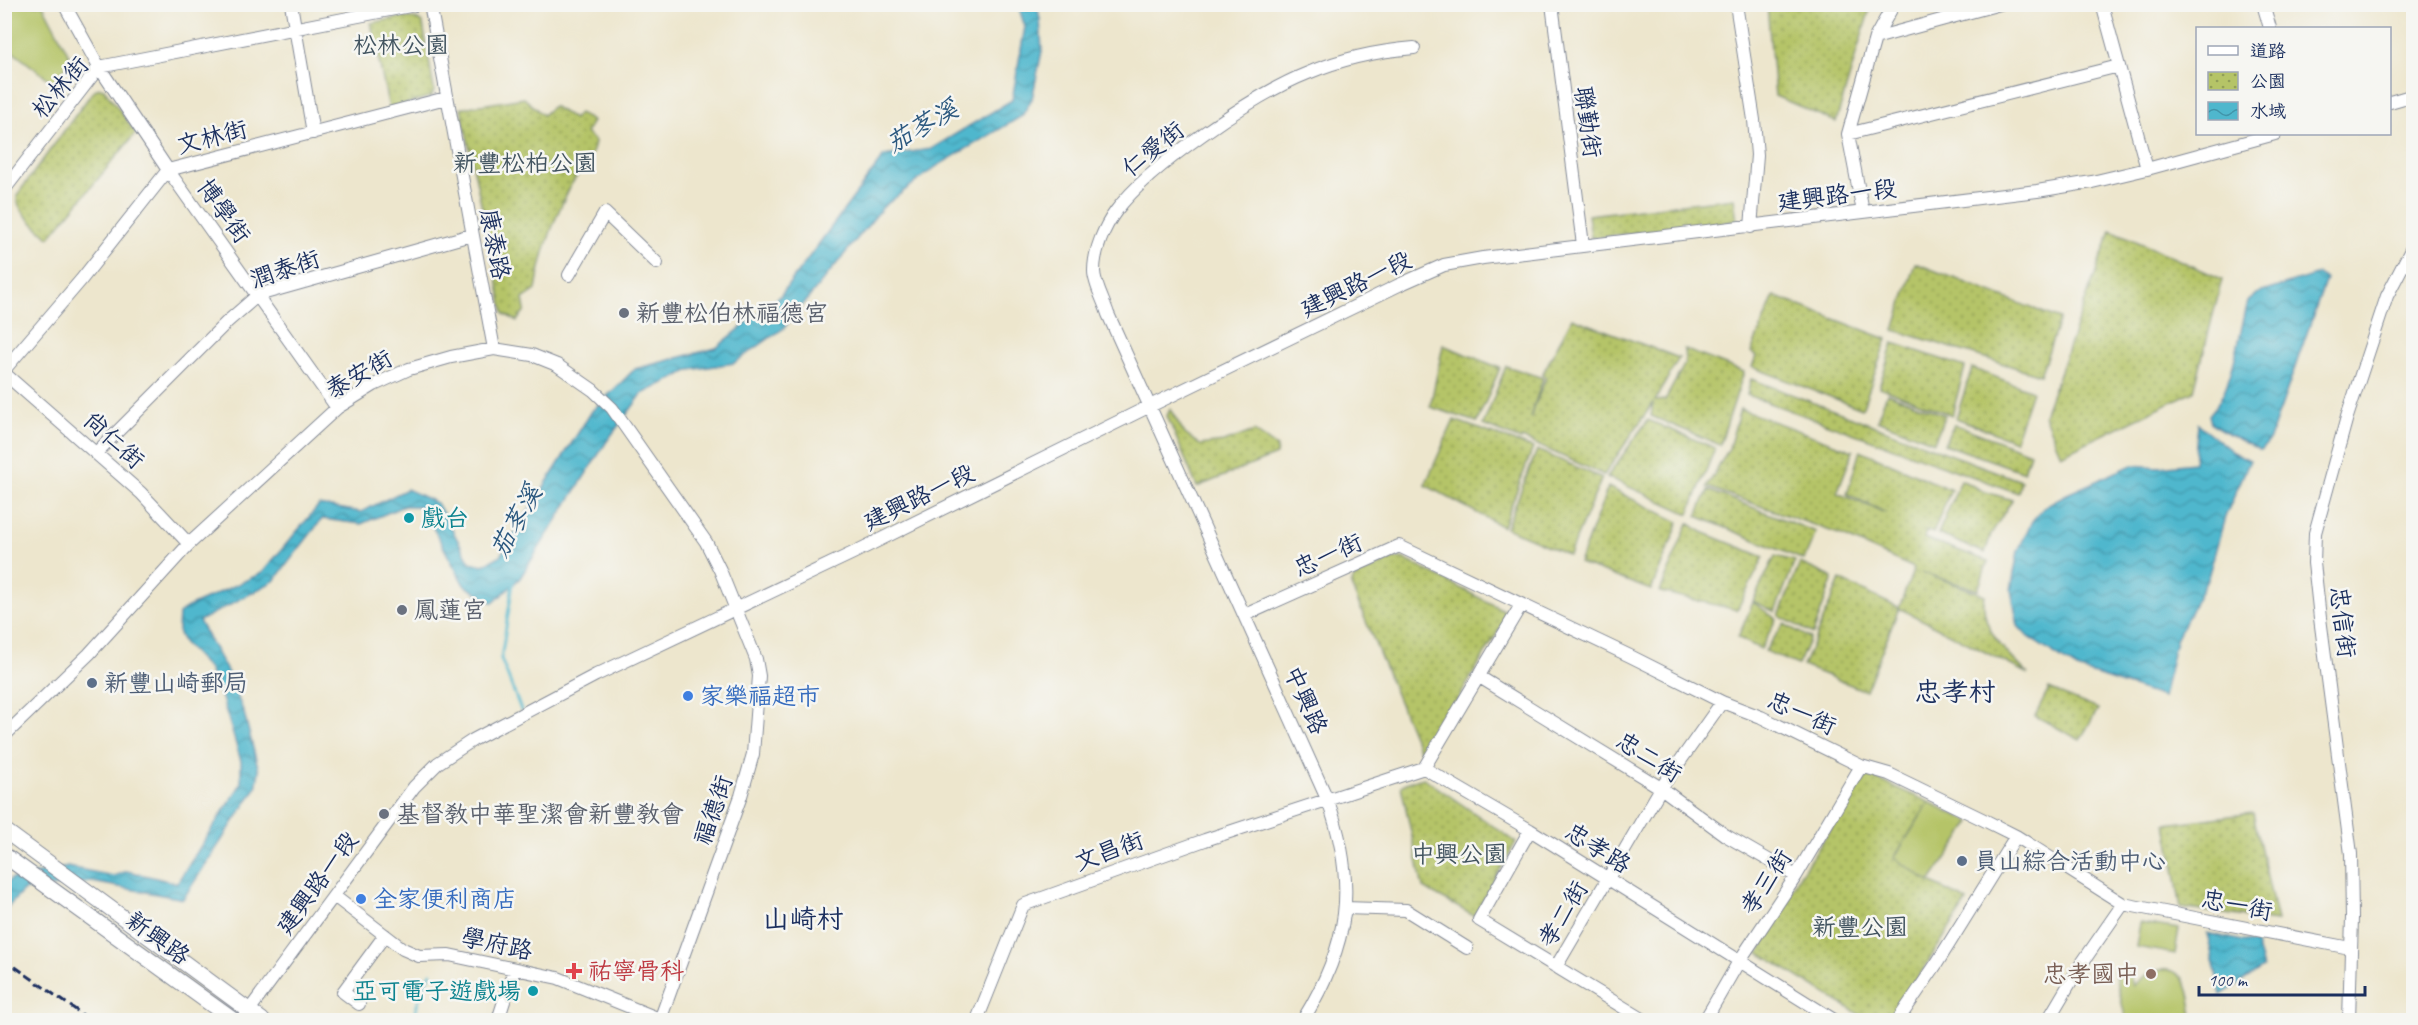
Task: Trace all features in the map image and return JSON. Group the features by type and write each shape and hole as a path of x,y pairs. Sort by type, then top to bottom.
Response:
{"main road":[{"name":"新興路","path":"4,831 90,892 251,1017"},
{"name":"新興路","path":"4,855 233,1020"}],"street":[{"name":"博學街","path":"64,4 99,66 168,170 337,408"},
{"path":"291,4 313,133"},
{"name":"松林街","path":"4,190 99,66 420,4"},
{"name":"康泰路","path":"430,4 494,350"},
{"name":"聯勤街","path":"1552,4 1583,245"},
{"path":"1736,4 1754,120 1756,155 1751,227"},
{"path":"1863,212 1848,134 1875,38 1894,4"},
{"path":"1875,38 2000,4"},
{"path":"2102,4 2147,169"},
{"path":"2263,4 2270,27"},
{"name":"仁愛街","path":"1150,405 1108,314 1094,271 1104,230 1116,211 1129,196 1167,162 1212,129 1286,84 1333,63 1391,50 1414,48"},
{"path":"1848,134 2119,66"},
{"path":"2391,102 2414,95"},
{"name":"文林街","path":"4,371 81,280 168,170 446,98"},
{"name":"建興路一段","path":"251,1017 334,896 414,787 438,763 473,740 735,608 853,553 1150,405 1444,265 1583,245 1751,227 2037,191 2092,182 2147,169 2271,135"},
{"path":"569,275 605,213 657,263"},
{"name":"潤泰街","path":"97,452 227,322 258,295 471,235"},
{"name":"忠信街","path":"2349,1020 2351,854 2320,618 2314,563 2315,533 2347,417 2387,296 2414,244"},
{"name":"泰安街","path":"4,736 81,662 189,544 337,408 374,385 409,369 451,357 494,350 532,355 557,365 593,390 612,408 630,432 706,542 735,608"},
{"name":"尚仁街","path":"4,371 141,493 189,544"},
{"name":"中興路","path":"1150,405 1328,801 1344,859 1345,908 1337,948 1327,977 1303,1020"},
{"name":"忠一街","path":"1245,615 1399,546 1722,702 1761,717 1861,766 1889,774 2016,836 2123,904 2350,948"},
{"path":"1328,801 1424,768 1521,605"},
{"name":"福德街","path":"661,1020 735,814 753,754 759,676 756,658 735,608"},
{"name":"忠二街","path":"1478,676 1661,788 1725,835 1796,876"},
{"name":"孝二街","path":"1556,967 1661,788 1722,702"},
{"name":"孝三街","path":"1705,1020 1738,963 1796,876 1861,766"},
{"name":"忠孝路","path":"1424,768 1530,830 1738,963 1834,1020"},
{"name":"文昌街","path":"977,1020 1023,905 1194,843 1328,801"},
{"path":"1530,830 1479,920 1644,1020"},
{"path":"1898,1020 1937,963 2016,836"},
{"name":"學府路","path":"334,896 403,949 419,956 449,955 558,978 661,1020"},
{"path":"2048,1020 2080,966 2123,904"},
{"path":"1345,908 1406,910 1467,948"},
{"path":"359,1004 343,992 385,935"},
{"path":"498,1020 514,970"}],"green space":[{"path":"4,5 43,5 71,59 54,83 5,46"},
{"path":"1767,5 1871,5 1836,122 1775,96"},
{"name":"松林公園","path":"403,17 418,20 423,24 434,90 432,96 389,109 371,23"},
{"path":"104,89 136,133 49,238 24,213 17,201 17,195 94,90"},
{"name":"新豐松柏公園","path":"524,98 543,115 553,106 574,119 579,113 592,121 586,133 595,141 589,159 571,185 559,211 545,249 536,290 523,299 525,310 517,321 504,314 461,108"},
{"path":"1734,198 1737,221 1591,238 1588,215"},
{"path":"2111,230 2222,279 2194,391 2061,455 2044,415"},
{"path":"1915,263 2060,319 2040,375 1894,330"},
{"path":"1774,296 1887,339 1862,409 1752,367 1756,356 1751,352"},
{"path":"1572,318 1679,358 1655,401 1665,400 1685,363 1684,349 1744,372 1720,445 1651,416 1653,403 1604,475 1522,438 1521,440 1483,425 1506,366 1543,378 1530,418 1546,377 1542,375"},
{"path":"1893,343 1965,367 1952,415 1879,387"},
{"path":"1443,345 1500,368 1477,422 1430,407"},
{"path":"1972,368 2032,391 2015,441 1956,418"},
{"path":"1751,379 2021,481 2018,493 1747,395"},
{"path":"1887,393 1945,415 1934,442 1877,420"},
{"path":"1170,409 1185,434 1200,445 1224,442 1254,431 1277,447 1276,455 1197,487 1167,416"},
{"path":"1740,409 1853,451 1837,493 1886,513 1847,494 1860,450 1951,490 1933,533 1927,530 1924,538 1988,561 1978,590 1921,572 1985,595 1984,607 1990,629 2003,648 2028,674 1899,608 1914,568 1836,533 1707,487 1729,448"},
{"path":"1454,420 1533,448 1503,527 1425,485"},
{"path":"1648,420 1715,448 1689,514 1607,477"},
{"path":"1954,424 2030,453 2024,472 1944,444"},
{"path":"1537,450 1602,478 1569,555 1506,528"},
{"path":"1961,480 1983,491 2012,500 1991,534 1985,553 1938,534"},
{"path":"1608,487 1679,522 1651,590 1579,563"},
{"path":"1708,490 1816,532 1804,560 1697,516"},
{"path":"1688,523 1702,532 1764,557 1737,610 1660,592"},
{"path":"1775,556 1795,561 1775,612 1753,601"},
{"path":"1402,558 1509,613 1425,755 1419,750 1351,585 1354,578 1392,559"},
{"path":"1800,563 1833,578 1813,634 1779,616"},
{"path":"1840,580 1899,608 1866,691 1803,666"},
{"path":"1753,602 1776,619 1761,649 1738,638"},
{"path":"1784,624 1810,638 1798,665 1765,651"},
{"path":"2049,689 2098,709 2080,740 2035,716"},
{"name":"新豐公園","path":"1867,775 1929,802 1894,858 1930,882 1967,901 1891,1020 1868,1020 1759,953 1800,875"},
{"name":"中興公園","path":"1424,778 1516,842 1474,916 1423,888 1401,786"},
{"path":"1929,802 1971,822 1930,882 1894,858"},
{"path":"2253,813 2277,921 2181,908 2166,824"},
{"path":"2140,923 2179,929 2175,954 2136,947"},
{"path":"2128,967 2133,986 2145,976 2159,970 2174,972 2180,976 2189,991 2194,1020 2126,1020 2114,971"}],"water":[{"name":"茄苳溪","path":"1018,5 1037,5 1042,51 1032,99 1022,116 937,166 883,207 784,328 734,363 690,370 642,394 607,441 520,578 493,603 464,585 419,506 404,506 361,524 322,519 274,581 199,621 228,673 244,713 259,771 256,788 183,899 92,882 24,890 5,910 5,885 11,879 68,867 114,876 127,871 177,883 241,784 241,761 222,698 208,668 183,642 178,631 179,614 186,608 262,573 319,505 361,512 407,489 437,503 470,562 483,565 500,556 592,411 635,369 716,348 780,296 884,156 931,149 1012,100 1025,27"},
{"path":"2318,274 2326,279 2269,441 2261,450 2211,423 2209,415 2230,377 2248,302 2256,294"},
{"path":"2198,424 2233,452 2250,460 2225,517 2208,577 2176,640 2163,697 2077,669 2028,637 2018,626 2011,590 2018,551 2032,521 2045,506 2132,465 2159,467 2194,463"},
{"path":"2207,933 2256,944 2263,968 2221,995"}],"waterway":[{"path":"513,583 501,659 521,710"},
{"path":"413,1020 420,995 431,973"}],"railway":[{"path":"4,959 90,1020"}],"place":[{"name":"新豐松伯林福德宫","path":"624,313"},
{"name":"戲台","path":"409,518"},
{"name":"鳳蓮宮","path":"402,610"},
{"name":"新豐山崎郵局","path":"92,683"},
{"name":"家樂福超市","path":"688,696"},
{"name":"基督教中華聖潔會新豐教會","path":"384,814"},
{"name":"員山綜合活動中心","path":"1962,861"},
{"name":"全家便利商店","path":"361,899"},
{"name":"祐寧骨科","path":"574,971"},
{"name":"忠孝國中","path":"2151,974"},
{"name":"亞可電子遊戲場","path":"533,991"}],"district":[{"name":"忠孝村","path":"1955,692"},
{"name":"山崎村","path":"803,919"}]}
